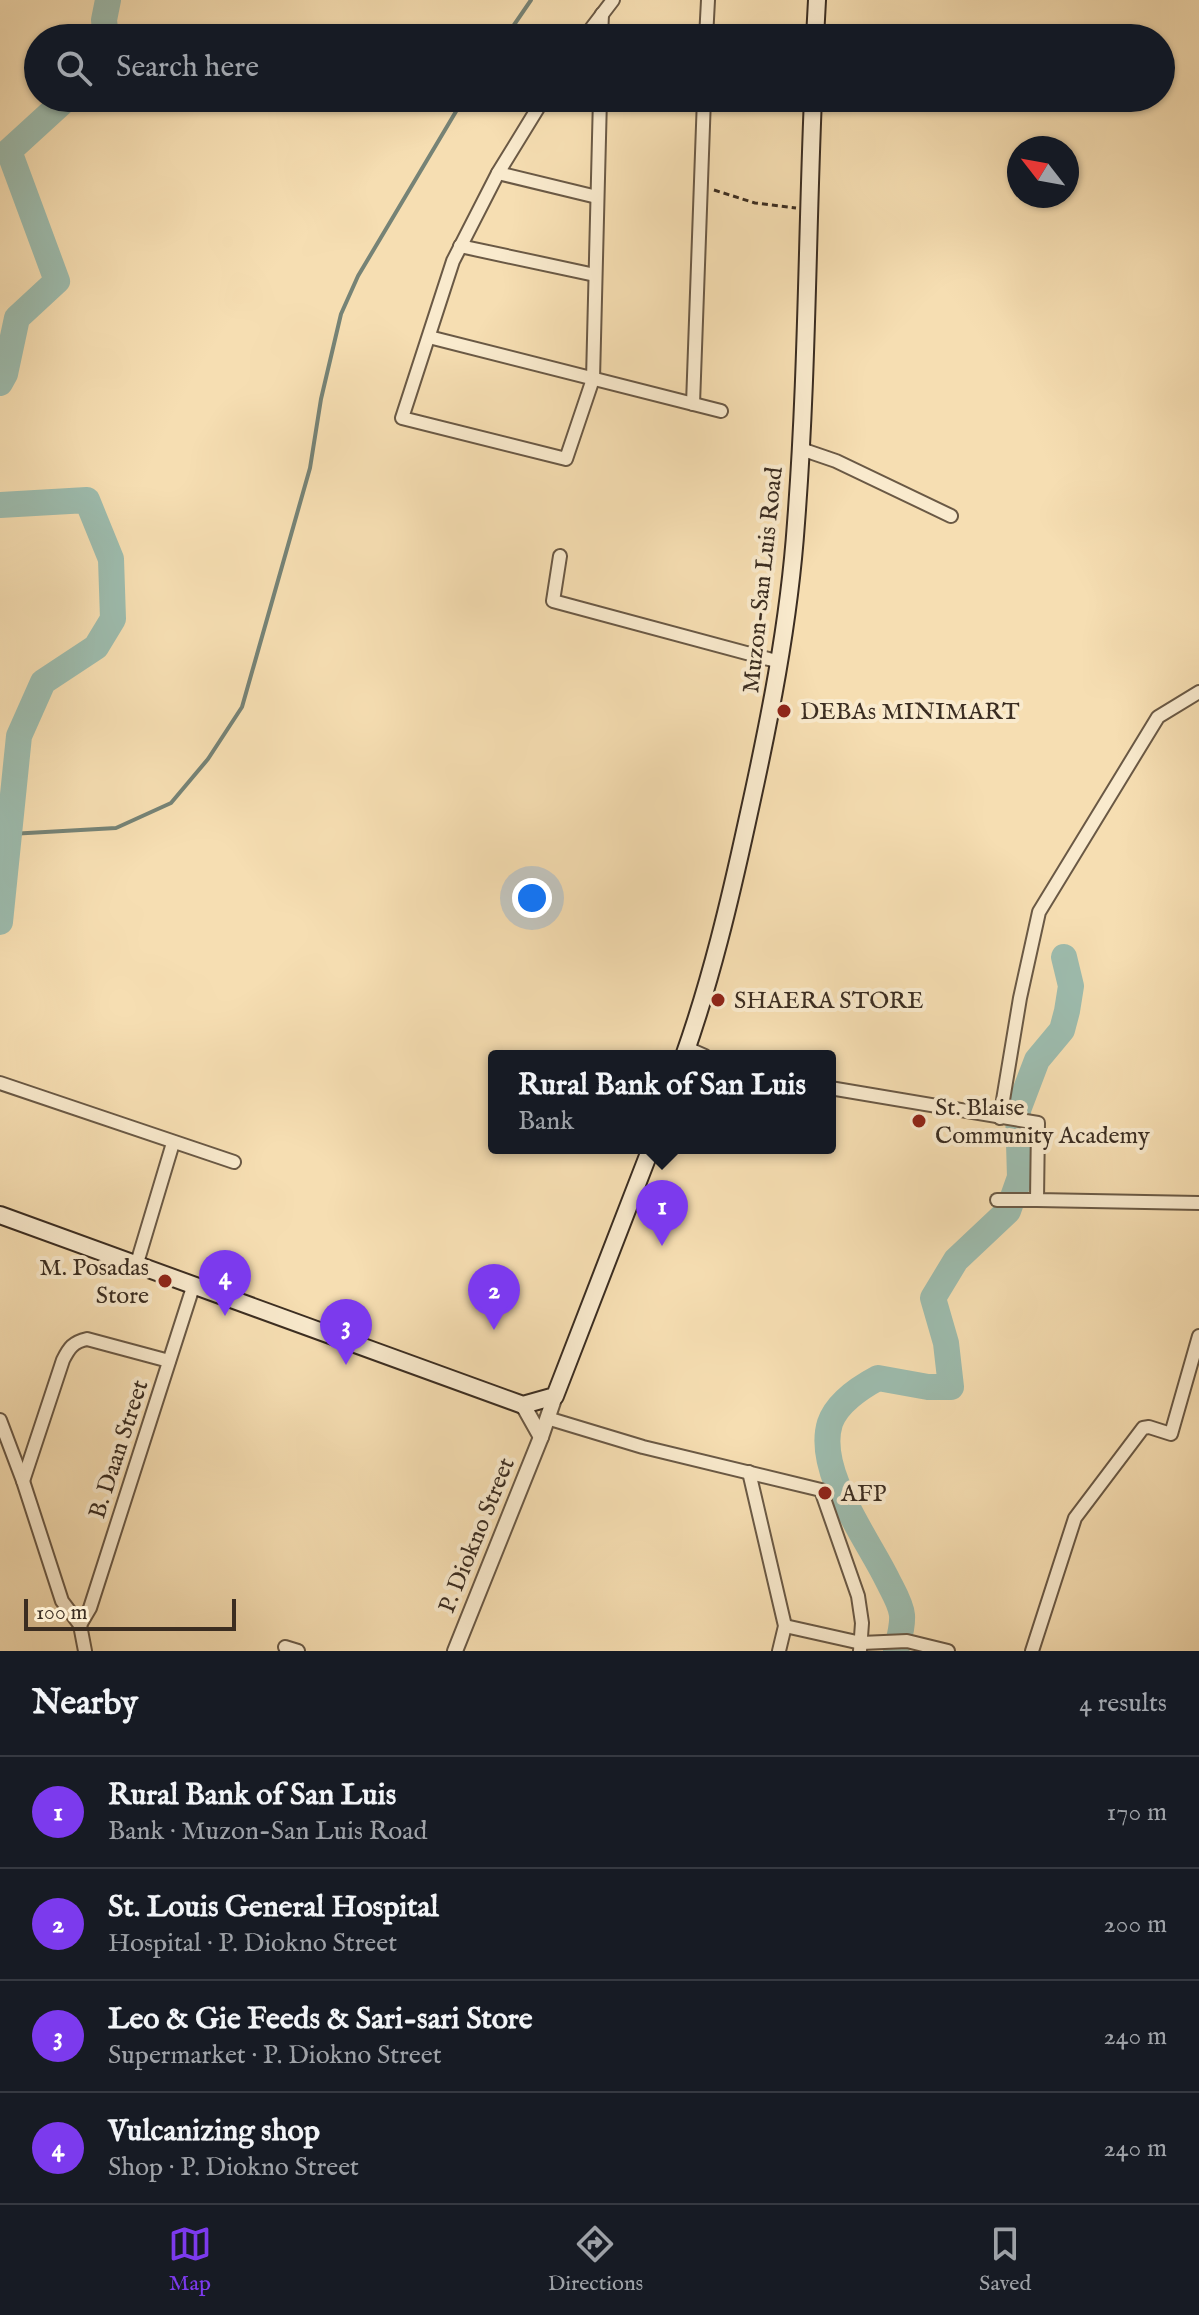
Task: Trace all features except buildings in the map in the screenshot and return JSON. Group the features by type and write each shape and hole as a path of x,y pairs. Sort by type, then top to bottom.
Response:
{"main road":[{"path":"816,24 817,0"},
{"name":"Muzon-San Luis Road","path":"687,1050 735,876 770,722 780,662 794,553 801,449 812,112"},
{"path":"0,1215 523,1405 555,1396 649,1154"}],"street":[{"path":"594,24 613,0"},
{"path":"707,24 708,0"},
{"path":"602,14 602,24"},
{"path":"535,112 498,173 460,246 402,418 566,459 593,379 600,112"},
{"path":"693,404 704,112"},
{"path":"498,173 597,197"},
{"path":"460,246 595,275"},
{"path":"429,337 721,411"},
{"path":"801,449 836,461 951,516"},
{"path":"560,556 553,601 780,662"},
{"path":"1005,1119 1020,998 1039,912 1158,717 1199,692"},
{"path":"0,1083 234,1162"},
{"path":"836,1089 1038,1123 1037,1200"},
{"path":"137,1263 173,1143"},
{"path":"997,1200 1199,1203"},
{"name":"B. Daan Street","path":"80,1625 90,1608 194,1284"},
{"path":"1032,1651 1075,1518 1143,1428 1171,1434 1199,1336"},
{"path":"23,1481 63,1360 77,1341 87,1339 169,1361"},
{"name":"P. Diokno Street","path":"455,1651 555,1396"},
{"name":"P. Diokno Street","path":"523,1405 541,1437"},
{"path":"547,1418 643,1447 821,1490 858,1596 862,1623 861,1647"},
{"path":"0,1420 62,1601 80,1625 85,1651"},
{"path":"749,1472 785,1626 779,1651"},
{"path":"785,1626 861,1647 878,1641 907,1641 948,1651"}],"path":[{"path":"701,184 734,198 808,209"}],"waterway":[{"path":"104,24 108,0"},
{"path":"515,24 531,0"},
{"path":"0,383 5,374 17,318 57,281 9,151 52,112"},
{"path":"10,834 116,828 171,803 208,759 242,707 310,468 321,399 341,314 358,276 456,112"},
{"path":"0,505 87,500 111,559 113,619 96,647 43,682 19,736 0,922"},
{"path":"896,1651 902,1624 900,1606 836,1483 827,1442 830,1423 844,1402 878,1378 928,1387 951,1387 946,1343 933,1298 956,1260 1008,1211 1020,1177 1018,1110 1037,1060 1062,1030 1067,1011 1071,986 1064,957"}],"place":[{"name":"DEBAs MINIMART","path":"784,711"},
{"name":"SHAERA STORE","path":"718,1000"},
{"name":"St. Blaise Community Academy","path":"919,1121"},
{"name":"Rural Bank of San Luis","path":"662,1246"},
{"name":"M. Posadas Store","path":"165,1281"},
{"name":"Vulcanizing shop","path":"225,1316"},
{"name":"St. Louis General Hospital","path":"494,1330"},
{"name":"Leo & Gie Feeds & Sari-sari Store","path":"346,1365"},
{"name":"AFP","path":"825,1493"}]}
